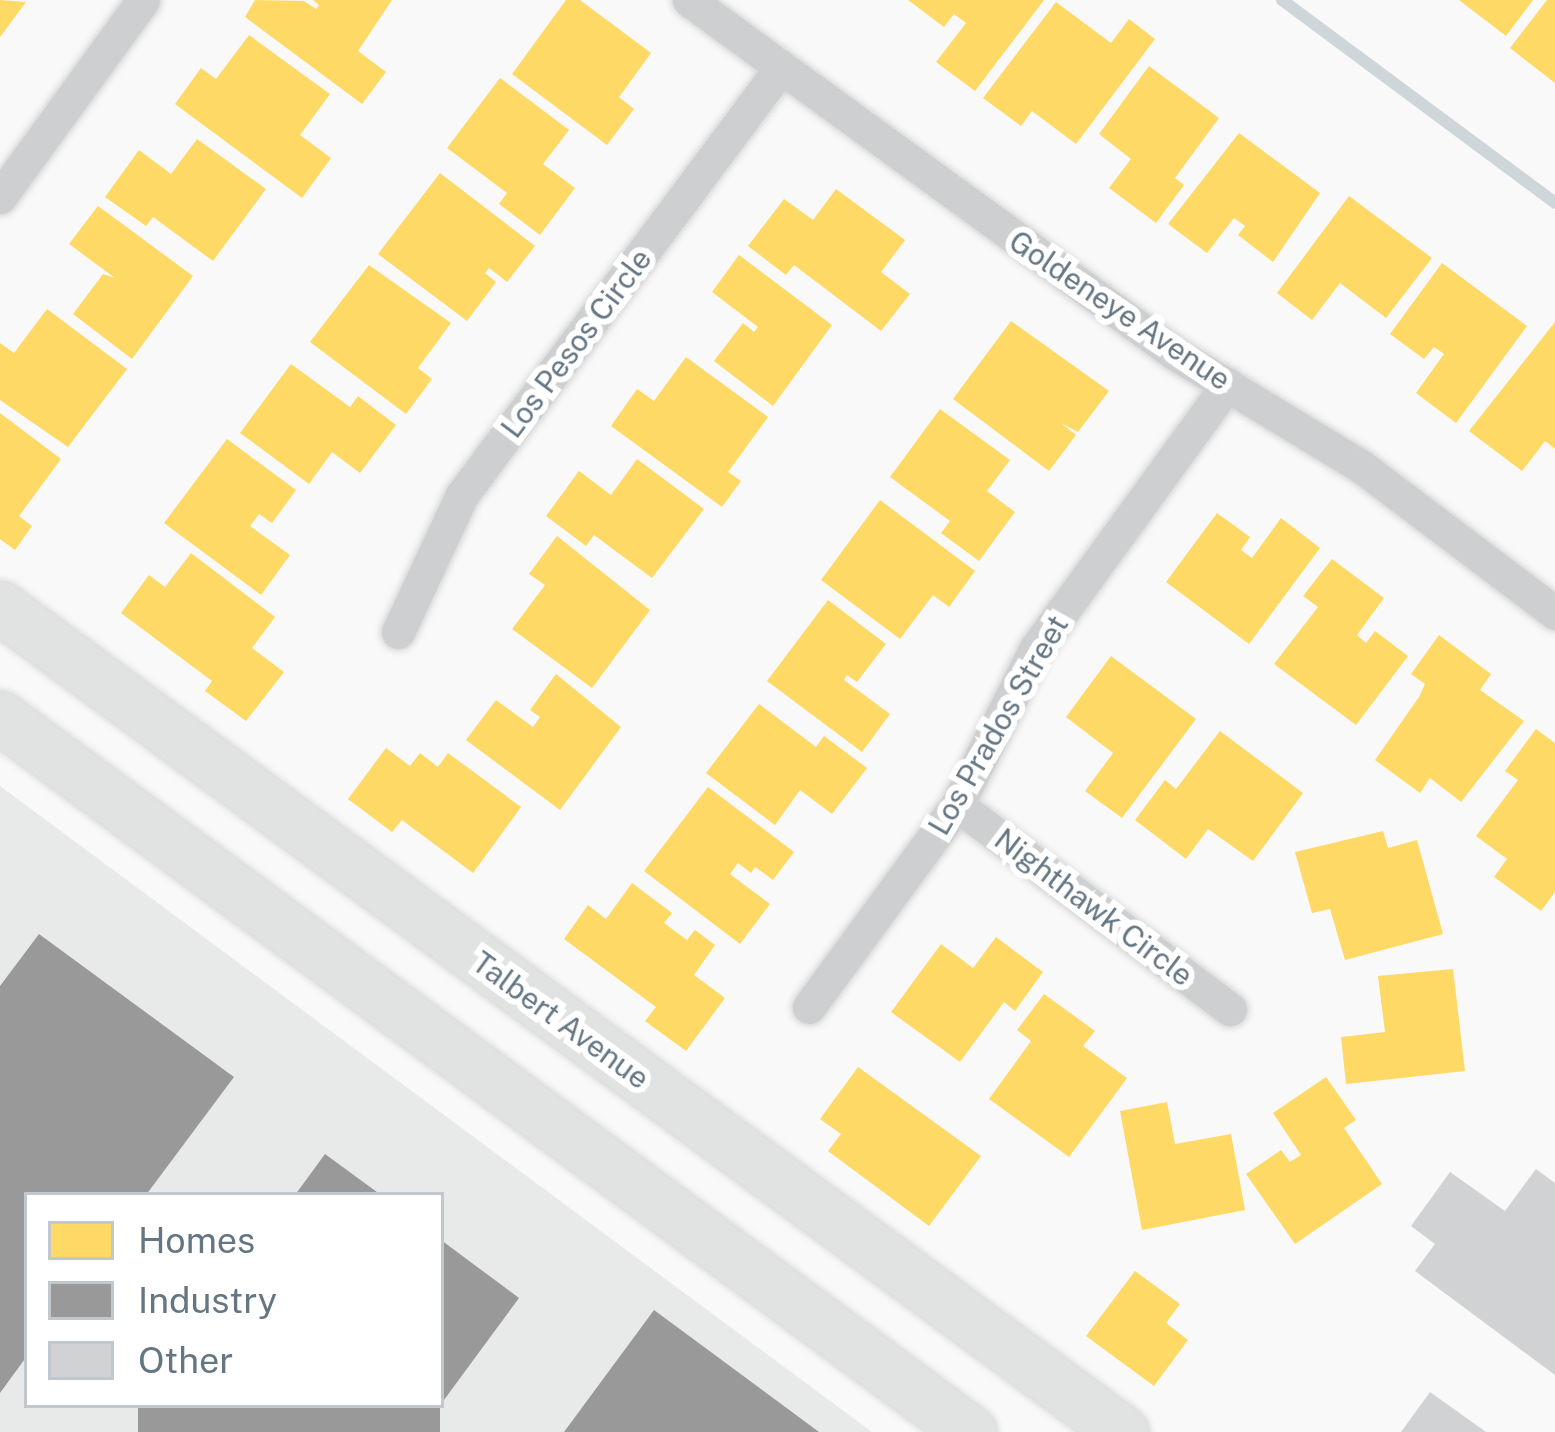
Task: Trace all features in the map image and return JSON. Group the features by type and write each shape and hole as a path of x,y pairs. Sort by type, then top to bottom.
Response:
{"main road":[{"name":"Talbert Avenue","path":"0,607 1122,1432"},
{"path":"0,717 970,1432"}],"street":[{"path":"0,197 143,0"},
{"name":"Goldeneye Avenue","path":"689,0 1174,353 1362,467 1555,613"},
{"name":"Los Pesos Circle","path":"398,632 462,495 780,69"},
{"name":"Los Prados Street","path":"809,1007 957,805 1036,648 1228,384"},
{"name":"Nighthawk Circle","path":"957,805 1230,1009"}],"shaded area":[{"path":"0,786 872,1432 0,1432"}],"building: Homes":[{"path":"0,0 26,2 0,37"},
{"path":"255,0 304,1 316,9 319,5 313,0 392,0 358,51 386,72 362,104 245,17"},
{"path":"566,0 580,0 651,53 619,97 634,109 607,145 512,74"},
{"path":"908,0 1044,0 975,91 936,62 966,23 954,14 944,27"},
{"path":"1459,0 1533,0 1506,36"},
{"path":"1547,0 1555,0 1555,83 1510,48"},
{"path":"1056,2 1111,43 1129,19 1155,39 1076,144 1032,111 1021,126 983,98"},
{"path":"249,35 330,94 300,135 331,158 302,198 175,104 201,68 216,79"},
{"path":"1149,66 1219,118 1175,178 1184,185 1156,223 1109,188 1131,159 1099,134"},
{"path":"500,78 569,130 543,164 575,188 540,235 499,204 507,193 447,148"},
{"path":"1239,133 1320,193 1273,262 1238,235 1245,226 1234,218 1207,253 1168,224"},
{"path":"197,139 266,189 213,261 153,217 146,226 105,197 139,150 171,174"},
{"path":"440,173 535,246 507,282 489,268 485,273 496,282 467,321 378,254"},
{"path":"836,189 905,240 881,272 910,294 881,331 794,265 786,275 748,246 784,199 813,220"},
{"path":"1349,196 1432,258 1386,318 1340,283 1312,320 1277,293"},
{"path":"98,206 193,276 132,359 73,314 103,274 115,278 69,244"},
{"path":"739,255 832,325 773,406 714,361 743,323 754,332 758,327 712,292"},
{"path":"1442,263 1527,326 1456,423 1416,393 1444,354 1434,347 1424,359 1390,334"},
{"path":"369,265 451,323 418,368 432,379 406,414 310,342"},
{"path":"47,309 127,369 68,447 0,400 0,343 14,353"},
{"path":"1011,321 1109,391 1078,432 1061,423 1076,435 1049,471 953,399"},
{"path":"1555,322 1555,449 1545,441 1522,471 1469,431"},
{"path":"686,357 768,417 728,472 741,481 722,507 611,426 637,389 654,401"},
{"path":"291,364 350,407 358,396 396,425 360,473 332,452 309,484 240,433"},
{"path":"940,409 1010,460 987,491 1015,512 979,561 941,533 950,521 890,477"},
{"path":"0,413 61,459 19,516 32,526 15,550 0,539"},
{"path":"227,439 296,490 272,523 259,514 250,526 290,555 261,595 164,523"},
{"path":"637,459 704,509 652,578 594,535 586,546 546,516 579,471 611,495"},
{"path":"880,500 975,571 949,607 933,595 900,639 821,580"},
{"path":"1217,513 1250,537 1241,550 1252,558 1281,518 1320,548 1249,644 1166,582"},
{"path":"557,536 650,610 592,688 512,629 545,585 529,574"},
{"path":"191,553 275,617 252,648 284,672 246,721 205,691 212,681 121,613 149,575 165,587"},
{"path":"1332,559 1384,598 1357,635 1366,643 1375,631 1408,656 1356,725 1274,664 1318,607 1303,596"},
{"path":"828,600 886,644 857,682 847,675 844,680 890,714 862,752 767,681"},
{"path":"1439,635 1491,674 1480,690 1524,721 1461,802 1430,778 1420,793 1375,760 1419,697 1425,684 1411,674"},
{"path":"1111,656 1196,719 1122,818 1085,791 1113,753 1066,717"},
{"path":"556,674 621,727 560,810 466,740 496,700 533,727 540,717 530,710"},
{"path":"759,704 816,747 824,736 867,768 832,814 800,790 775,825 706,773"},
{"path":"1536,729 1555,743 1555,892 1541,911 1494,877 1507,859 1476,836 1518,780 1505,771"},
{"path":"1220,731 1303,793 1253,861 1208,829 1186,859 1135,820 1165,780 1176,789"},
{"path":"386,748 410,766 420,753 438,767 448,753 521,807 473,873 402,820 392,832 348,799"},
{"path":"708,787 794,852 773,880 755,867 751,873 738,863 730,874 770,904 740,944 644,871"},
{"path":"1383,831 1388,848 1417,840 1443,934 1345,960 1330,909 1312,913 1295,852"},
{"path":"632,883 672,913 664,923 687,940 695,930 715,945 694,975 725,998 686,1051 645,1021 656,1007 564,939 588,905 606,919"},
{"path":"996,937 1043,972 1015,1011 1004,1002 960,1062 891,1012 941,944 973,968"},
{"path":"1453,969 1465,1071 1346,1084 1341,1037 1385,1032 1378,976"},
{"path":"1044,994 1095,1031 1083,1046 1127,1078 1069,1157 989,1099 1031,1041 1017,1030"},
{"path":"858,1067 981,1156 929,1226 828,1151 841,1134 820,1119"},
{"path":"1326,1077 1356,1120 1344,1128 1382,1184 1295,1244 1246,1174 1281,1150 1290,1162 1301,1155 1273,1113"},
{"path":"1167,1102 1175,1144 1231,1134 1245,1210 1142,1230 1120,1111"},
{"path":"1135,1271 1180,1304 1166,1323 1188,1340 1154,1386 1086,1336"}],"building: Industry":[{"path":"39,934 234,1077 148,1192 24,1192 24,1360 0,1393 0,986"},
{"path":"325,1154 377,1192 297,1192"},
{"path":"444,1242 519,1298 444,1400"},
{"path":"654,1310 819,1432 564,1432"},
{"path":"138,1408 440,1408 440,1432 138,1432"}],"building: Other":[{"path":"1536,1169 1555,1183 1555,1375 1415,1271 1435,1244 1411,1226 1450,1172 1505,1211"},
{"path":"1430,1392 1486,1432 1401,1432"}],"waterway":[{"path":"1282,0 1555,203"}]}
